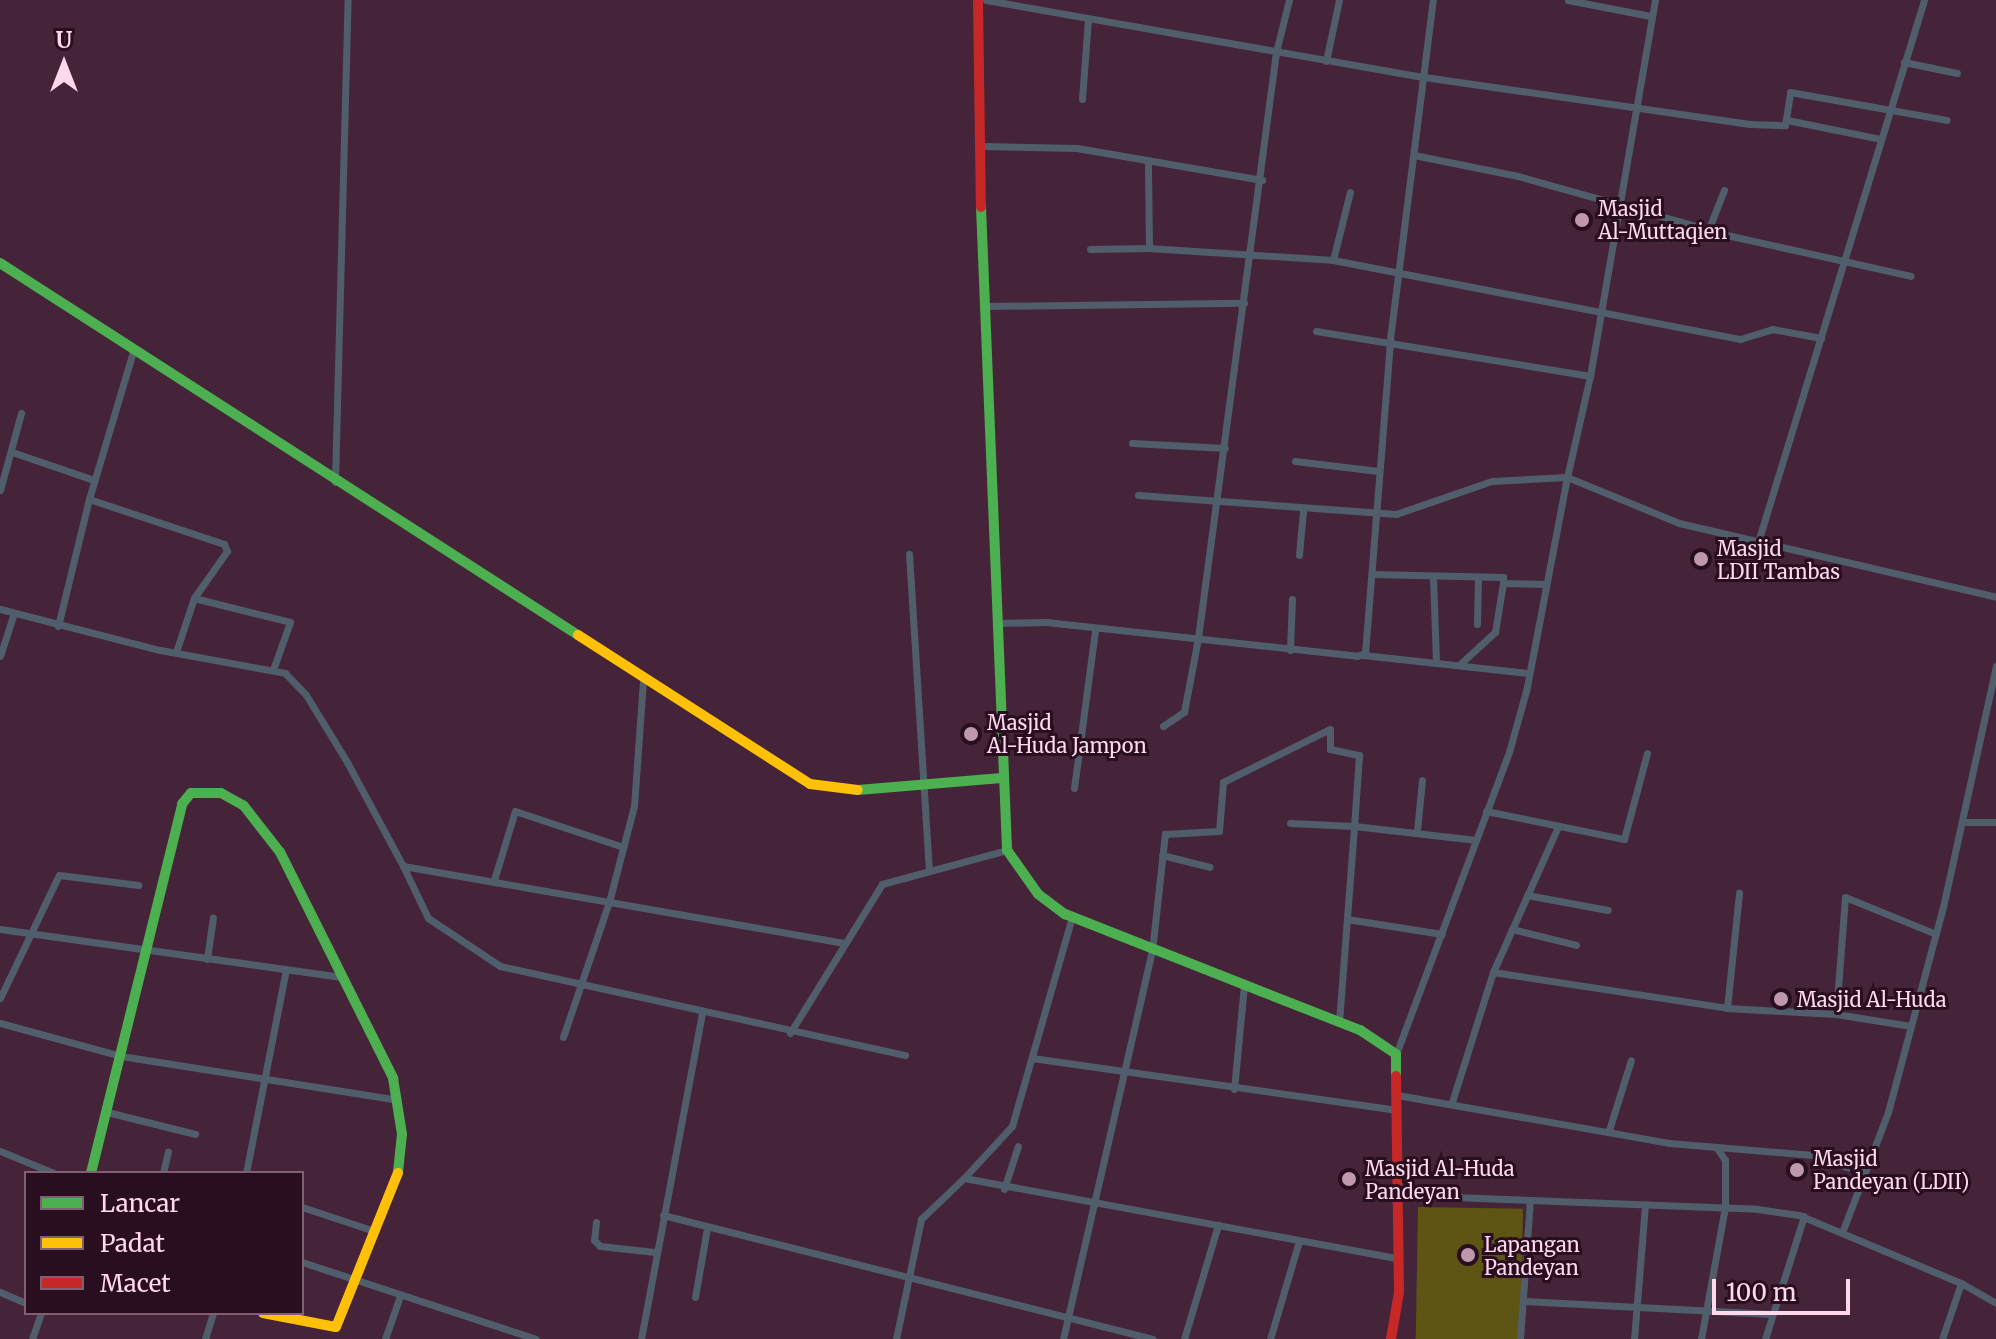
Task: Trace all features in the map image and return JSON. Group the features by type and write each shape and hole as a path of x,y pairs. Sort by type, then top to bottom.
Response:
{"street":[{"path":"335,483 348,0"},
{"path":"978,0 1001,778 1009,853 1029,883 1072,917 1339,1022 1377,1039 1396,1054"},
{"path":"986,0 1424,77 1778,127 1787,120 1790,92 1947,120"},
{"path":"1163,726 1184,712 1198,638 1262,180 1276,52 1289,0"},
{"path":"1326,61 1339,0"},
{"path":"1363,655 1390,339 1433,0"},
{"path":"1568,0 1650,16"},
{"path":"1391,1339 1399,1259 1396,1054 1509,752 1520,711 1590,376 1617,200 1655,0"},
{"path":"1758,542 1924,0"},
{"path":"1082,99 1088,20"},
{"path":"1904,62 1957,73"},
{"path":"1787,120 1880,139"},
{"path":"980,146 1077,148 1262,180"},
{"path":"1414,155 1617,200 1634,211 1708,231 1911,276"},
{"path":"1148,160 1149,248"},
{"path":"1708,231 1724,190"},
{"path":"1333,260 1350,192"},
{"path":"1090,249 1149,248 1333,260 1740,339 1760,330 1821,338"},
{"path":"0,263 335,483 815,787 922,786 1001,778"},
{"path":"986,306 1244,303"},
{"path":"1316,331 1390,339 1590,376"},
{"path":"58,626 94,480 133,351"},
{"path":"0,487 21,413"},
{"path":"1132,443 1225,448"},
{"path":"12,452 94,480"},
{"path":"1295,461 1378,471"},
{"path":"1138,495 1303,511 1407,513 1492,481 1567,477 1679,523 1996,597"},
{"path":"89,499 224,544 227,551 194,598 176,652"},
{"path":"1299,555 1303,511"},
{"path":"909,554 929,870"},
{"path":"1372,574 1503,577 1495,632 1459,665"},
{"path":"1433,576 1436,663"},
{"path":"1477,624 1478,577"},
{"path":"1503,583 1546,584"},
{"path":"194,598 290,622 274,667"},
{"path":"1290,650 1292,599"},
{"path":"0,609 58,626 176,652 274,667 306,695 403,866 428,918 484,958 702,1013 905,1055"},
{"path":"0,656 14,613"},
{"path":"996,623 1046,622 1095,630 1529,673"},
{"path":"1074,788 1095,630"},
{"path":"1843,1230 1861,1172 1882,1132 1936,934 1996,666"},
{"path":"563,1037 609,902 635,798 643,679"},
{"path":"1063,1339 1152,951 1166,832 1219,831 1223,782 1327,729 1330,749 1359,755 1339,1022"},
{"path":"1486,811 1557,829 1627,837 1647,753"},
{"path":"1417,831 1422,780"},
{"path":"92,1171 182,804 191,793 213,791 239,801 273,839 399,1100 403,1158 371,1230 334,1328 272,1315"},
{"path":"494,880 515,811 623,847"},
{"path":"1962,822 1996,822"},
{"path":"1290,823 1417,831 1476,840"},
{"path":"1452,1102 1493,972 1557,829"},
{"path":"790,1033 884,883 1009,853"},
{"path":"1162,855 1210,867"},
{"path":"403,866 845,943"},
{"path":"0,998 28,934 59,875 138,885"},
{"path":"1727,1008 1739,893"},
{"path":"1527,895 1608,910"},
{"path":"1836,1014 1845,897 1936,934"},
{"path":"207,959 213,917"},
{"path":"896,1339 923,1215 1007,1135 1072,917"},
{"path":"1347,919 1442,934"},
{"path":"0,929 145,953 342,977"},
{"path":"1512,929 1576,945"},
{"path":"246,1171 286,969"},
{"path":"1493,972 1727,1008 1836,1014 1911,1026"},
{"path":"1234,1089 1244,986"},
{"path":"641,1339 702,1013"},
{"path":"0,1023 121,1056 399,1100"},
{"path":"1032,1058 1124,1074 1397,1110"},
{"path":"1609,1130 1631,1060"},
{"path":"1397,1095 1717,1148 1812,1155 1861,1172"},
{"path":"107,1112 195,1134"},
{"path":"1004,1189 1018,1146"},
{"path":"1701,1339 1709,1309 1725,1207 1725,1160 1717,1148"},
{"path":"0,1151 49,1171"},
{"path":"163,1171 168,1152"},
{"path":"964,1178 1004,1189 1399,1259"},
{"path":"1400,1195 1725,1207 1804,1216 1843,1230 1961,1283 1996,1303"},
{"path":"1520,1339 1530,1201"},
{"path":"1634,1339 1645,1204"},
{"path":"304,1208 371,1230"},
{"path":"663,1215 1153,1339"},
{"path":"1765,1339 1804,1216"},
{"path":"596,1222 594,1240 600,1246 655,1252"},
{"path":"1184,1339 1218,1225"},
{"path":"695,1297 707,1228"},
{"path":"1270,1339 1299,1241"},
{"path":"304,1263 536,1339"},
{"path":"1942,1339 1961,1283"},
{"path":"0,1292 24,1302"},
{"path":"385,1339 400,1296"},
{"path":"1524,1301 1772,1314"},
{"path":"32,1339 40,1315"},
{"path":"205,1339 212,1315"}],"shaded area":[{"name":"Lapangan Pandeyan","path":"1418,1207 1523,1209 1521,1339 1416,1339"}],"traffic: fast":[{"path":"981,207 1007,850 1038,894 1065,914 1360,1030 1396,1054 1396,1076"},
{"path":"0,263 578,635"},
{"path":"858,790 1001,778"},
{"path":"91,1171 182,804 191,793 221,793 244,806 280,852 393,1078 402,1134 398,1173"}],"traffic: slow":[{"path":"578,635 810,784 858,790"},
{"path":"273,1315 336,1327 398,1173"}],"traffic: jam":[{"path":"978,0 981,207"},
{"path":"1391,1339 1399,1292 1396,1076"}],"place":[{"name":"Masjid Al-Muttaqien","path":"1582,220"},
{"name":"Masjid LDII Tambas","path":"1701,559"},
{"name":"Masjid Al-Huda Jampon","path":"971,734"},
{"name":"Masjid Al-Huda","path":"1781,999"},
{"name":"Masjid Pandeyan (LDII)","path":"1797,1170"},
{"name":"Masjid Al-Huda Pandeyan","path":"1349,1179"},
{"name":"Lapangan Pandeyan","path":"1468,1255"}]}
